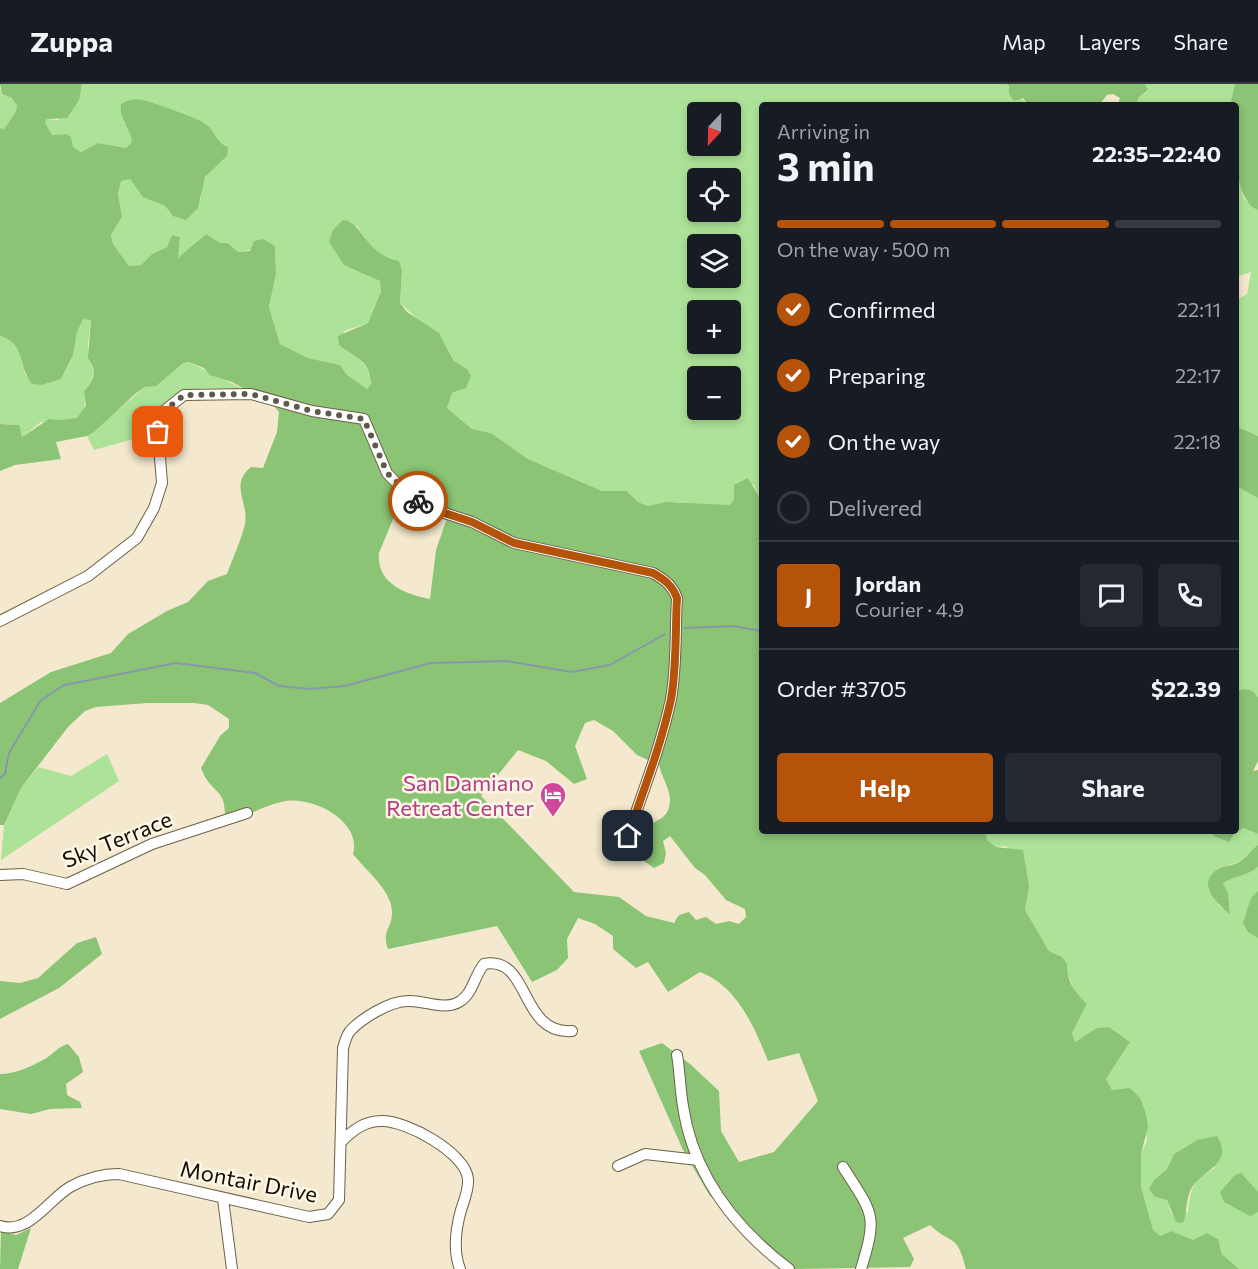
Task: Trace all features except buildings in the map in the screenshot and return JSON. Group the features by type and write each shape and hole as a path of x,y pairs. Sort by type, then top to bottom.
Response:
{"street":[{"path":"0,621 88,576 137,538 154,508 162,483 158,432 164,411 184,395 251,394 312,411 364,419 387,473 404,491 426,507 472,522 514,543 653,573 669,582 677,598 671,699 657,751 628,836"},
{"name":"Sky Terrace","path":"0,874 23,874 67,884 152,844 247,813"},
{"name":"Montair Drive","path":"0,1226 14,1228 26,1223 69,1188 91,1177 105,1174 119,1174 223,1199 309,1216 328,1214 339,1200 343,1048 347,1036 362,1021 395,1003 408,1001 443,1006 456,1004 466,998 484,964 496,962 508,968 549,1028 572,1031"},
{"path":"677,1055 682,1078 683,1106 698,1160 722,1204 742,1229 789,1269"},
{"path":"342,1141 356,1127 380,1120 397,1122 420,1133 462,1164 469,1181 458,1221 457,1261 459,1269"},
{"path":"618,1166 645,1154 698,1160"},
{"path":"843,1167 868,1206 873,1226 861,1269"},
{"path":"223,1199 232,1269"}],"green space":[{"path":"0,84 82,84 79,100 67,118 47,119 45,123 52,135 67,134 71,137 73,147 81,152 98,143 126,148 132,142 121,110 121,104 126,101 140,99 206,124 220,142 228,147 227,156 205,177 198,208 186,220 173,216 165,206 143,197 130,179 121,181 118,193 122,217 111,235 113,244 129,266 141,265 152,254 167,247 172,235 180,237 178,258 206,234 220,243 228,243 238,252 250,251 254,241 263,239 275,246 276,274 269,307 280,344 308,358 340,365 347,375 367,389 371,384 368,369 361,360 339,345 338,336 368,323 381,291 380,281 344,265 329,242 333,230 343,220 355,226 371,246 379,252 399,261 402,271 400,303 407,312 439,333 454,361 467,369 471,376 466,388 452,393 447,408 472,429 491,433 528,459 602,491 627,491 638,502 648,506 666,502 729,505 734,500 734,485 748,478 759,496 759,834 986,834 987,840 996,847 1023,850 1029,886 1025,910 1049,951 1062,957 1067,964 1068,977 1073,987 1087,1004 1072,1033 1075,1042 1097,1028 1109,1027 1130,1042 1106,1079 1112,1090 1130,1088 1140,1098 1146,1114 1148,1126 1141,1154 1141,1187 1153,1230 1160,1236 1171,1231 1193,1240 1207,1233 1218,1239 1222,1254 1239,1269 966,1269 960,1249 956,1244 930,1225 903,1238 914,1259 910,1267 795,1269 710,1196 683,1150 639,1051 662,1043 690,1064 719,1091 721,1131 739,1162 774,1152 818,1101 799,1053 768,1061 743,1009 734,997 713,978 700,972 668,992 648,962 636,968 613,949 613,936 595,924 578,918 567,939 568,958 557,970 532,982 497,926 388,949 386,933 392,913 388,897 353,854 354,842 350,832 334,814 310,803 286,801 224,825 225,813 222,797 205,777 201,768 220,736 229,728 229,719 208,705 147,703 96,707 85,711 68,727 21,788 4,825 0,825 0,703 51,672 111,653 128,634 167,611 188,602 208,581 227,574 245,524 241,480 251,467 263,468 277,432 279,412 273,405 232,382 210,375 204,368 189,362 182,364 156,386 145,387 135,394 94,432 87,436 56,442 61,459 15,465 0,471 0,424 19,425 22,437 49,419 77,418 86,405 84,391 94,375 88,358 91,320 83,319 77,332 73,355 61,379 42,385 32,384 27,377 18,349 8,339 0,336 0,128 4,129 15,113 17,106 12,98 2,94","holes":["403,495 447,518 436,550 430,599 402,590 387,579 379,563 379,553","594,720 613,731 637,755 659,765 669,793 668,811 663,817 636,833 633,842 634,854 654,868 664,863 666,853 663,841 670,836 695,868 705,875 726,900 745,909 746,917 739,924 729,921 716,924 706,917 696,920 689,912 679,915 674,923 646,916 619,897 574,892 481,796 518,750 546,761 574,784 587,779 575,746 585,723"]},
{"path":"82,84 1006,84 1025,102 759,102 759,496 754,485 734,485 734,500 729,505 692,505 680,502 648,506 638,502 627,491 602,491 528,459 491,433 472,429 447,408 452,393 459,391 467,369 454,361 446,345 400,303 402,271 373,250 357,226 330,242 352,264 380,281 381,290 368,323 344,331 346,351 357,357 369,373 371,385 366,390 347,375 340,365 308,358 280,344 269,307 276,274 275,246 238,252 228,243 220,243 206,234 177,258 180,237 172,235 167,247 152,254 141,265 129,266 113,244 111,235 122,217 118,192 121,181 130,179 144,197 165,206 173,216 201,199 205,179 227,156 207,124 143,100 123,122 131,130 132,142 126,148 98,143 81,152 73,147 67,134 52,135 45,124 47,119 58,120"},
{"path":"1006,84 1145,84 1148,90 1138,98 1137,102 1119,102 1120,98 1113,94 1107,95 1101,102 1026,102 1023,98 1014,101 1009,94 1009,86"},
{"path":"1145,84 1235,84 1236,86 1231,102 1137,102 1138,98 1148,91"},
{"path":"1235,84 1258,84 1258,210 1249,203 1239,179 1239,102 1231,102"},
{"path":"0,88 2,94 12,98 17,106 4,129 0,128"},
{"path":"1239,180 1244,199 1258,210 1258,436 1239,427 1239,298 1247,294 1251,272 1239,276"},
{"path":"83,318 91,320 88,345 93,375 84,391 84,408 80,415 77,418 41,422 22,437 12,424 0,424 0,336 17,346 26,376 42,385 61,379 73,355 77,332"},
{"path":"189,362 245,390 204,388 183,392 167,402 155,433 94,450 87,436 145,387 157,383 177,367"},
{"path":"1239,427 1258,436 1258,498 1239,488"},
{"path":"1239,488 1258,498 1258,697 1253,691 1239,691"},
{"path":"1239,690 1253,691 1258,697 1258,761 1253,771 1258,770 1258,834 1243,828 1239,831"},
{"path":"107,754 119,781 1,860 4,825 21,788 38,767 71,776"},
{"path":"1243,828 1258,834 1258,845 1241,861 1217,869 1208,888 1219,906 1230,913 1228,893 1223,883 1258,867 1258,1269 1239,1269 1222,1254 1221,1248 1181,1237 1171,1231 1160,1236 1153,1231 1141,1187 1141,1154 1147,1140 1140,1098 1130,1089 1112,1090 1106,1079 1130,1042 1108,1027 1097,1029 1075,1042 1072,1033 1087,1004 1074,991 1062,957 1049,951 1025,910 1028,888 1023,869 1006,846 996,847 987,840 986,834 1212,834 1214,836 1239,834 1239,831","holes":["1197,1140 1215,1168 1194,1185 1188,1212 1172,1215 1167,1200 1155,1197 1154,1180 1167,1169 1174,1154"]},
{"path":"1212,834 1234,834 1229,842"},
{"path":"1258,845 1258,867 1223,883 1228,893 1230,914 1210,893 1208,881 1218,869 1241,861"},
{"path":"1258,891 1258,938 1248,932 1243,923 1251,898"},
{"path":"96,937 102,954 59,988 0,1019 0,981 20,983 38,978 77,943"},
{"path":"68,1044 79,1057 83,1072 66,1084 67,1095 80,1102 82,1108 50,1109 31,1114 0,1109 0,1074 33,1065"},
{"path":"1217,1136 1222,1154 1219,1161 1190,1191 1183,1223 1176,1222 1167,1200 1155,1197 1149,1189 1154,1180 1167,1169 1174,1154 1197,1140"},
{"path":"1241,1173 1258,1192 1258,1212 1250,1216 1224,1202 1220,1192 1235,1175"},
{"path":"31,1228 18,1269 0,1269 1,1231 16,1235"}],"waterway":[{"path":"684,628 733,626 759,630"},
{"path":"0,778 5,774 9,753 41,700 64,685 176,663 255,673 279,686 310,689 345,686 431,663 507,661 571,672 610,665 665,634"}],"way so far":[{"path":"158,432 164,411 184,395 251,394 312,411 364,419 387,473 404,491 418,501"}],"place":[{"name":"San Damiano Retreat Center","path":"553,818"}],"route":[{"path":"418,501 446,515 472,522 514,543 534,549 636,568 653,573 669,582 677,598 671,699 657,751 628,836"}]}
